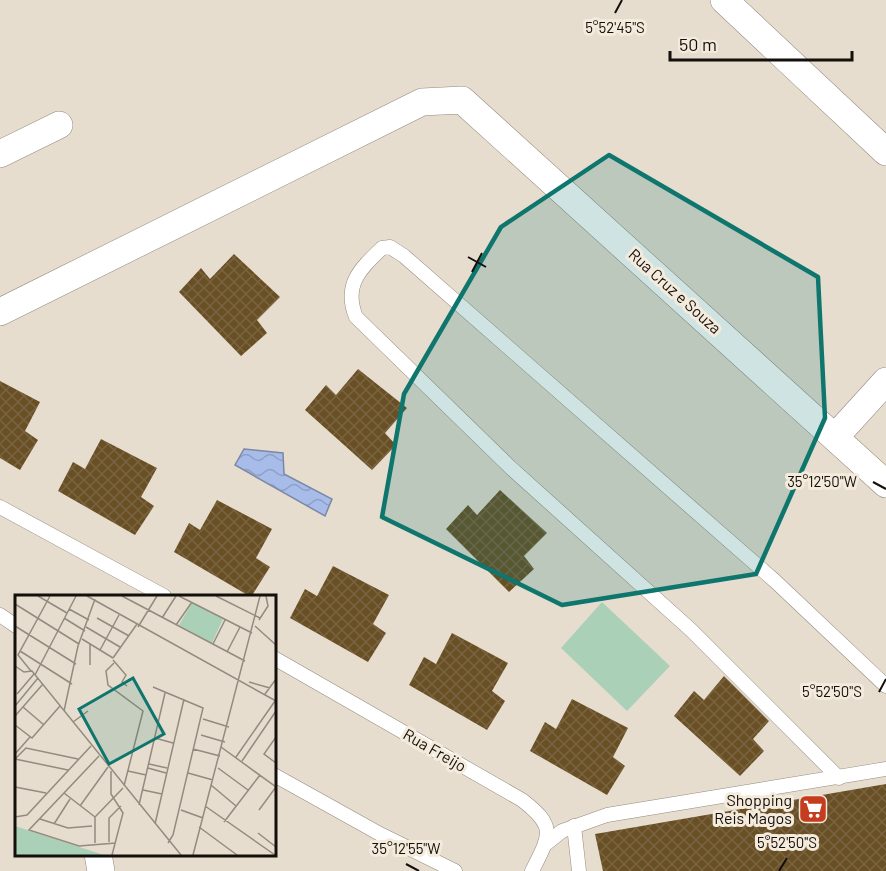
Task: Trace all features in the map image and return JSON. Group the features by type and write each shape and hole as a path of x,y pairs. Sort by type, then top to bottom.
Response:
{"street":[{"path":"724,0 881,139"},
{"name":"Rua Cruz e Souza","path":"0,312 422,102 462,100 836,436 886,484"},
{"path":"0,154 58,125"},
{"path":"836,436 886,381"},
{"path":"98,856 100,871"}],"lane":[{"path":"839,778 691,630 511,468 356,317 350,300 355,281 366,263 382,248 390,247 404,256 775,581 886,686"},
{"path":"0,507 160,595"},
{"path":"0,615 15,625"},
{"name":"Rua Freijo","path":"276,659 522,800 542,815 546,826 547,843"},
{"path":"533,870 547,843 574,826 607,815 886,769"},
{"path":"276,776 380,834 455,871"},
{"path":"574,826 579,871"}],"highlighted area":[{"path":"609,155 818,277 825,418 756,574 562,605 382,517 404,394 501,227"}],"green space":[{"path":"602,602 670,666 627,711 561,648"}],"water":[{"path":"244,449 283,453 284,474 332,499 325,516 235,465"}],"building":[{"path":"234,254 280,297 257,320 267,333 241,356 179,292 201,268 210,279"},
{"path":"358,369 407,408 385,433 396,445 372,470 305,410 326,385 336,395"},
{"path":"0,381 40,402 25,431 38,440 20,470 0,458"},
{"path":"101,439 157,468 141,497 154,506 135,535 58,491 73,462 85,469"},
{"path":"500,490 547,533 524,556 534,569 509,592 446,529 468,505 477,515"},
{"path":"217,500 272,529 256,558 270,567 252,595 248,595 174,552 189,523 200,530"},
{"path":"333,566 389,595 373,624 386,633 368,662 290,618 305,589 317,596"},
{"path":"452,633 508,663 492,691 505,701 487,730 409,685 424,657 436,664"},
{"path":"724,676 769,721 753,739 764,751 740,776 674,716 694,691 704,700"},
{"path":"572,699 628,728 613,757 625,766 607,795 530,751 545,722 556,729"},
{"name":"Shopping Reis Magos","path":"886,784 886,871 603,871 595,834"}],"place":[{"name":"Shopping Reis Magos","path":"813,809"}]}
